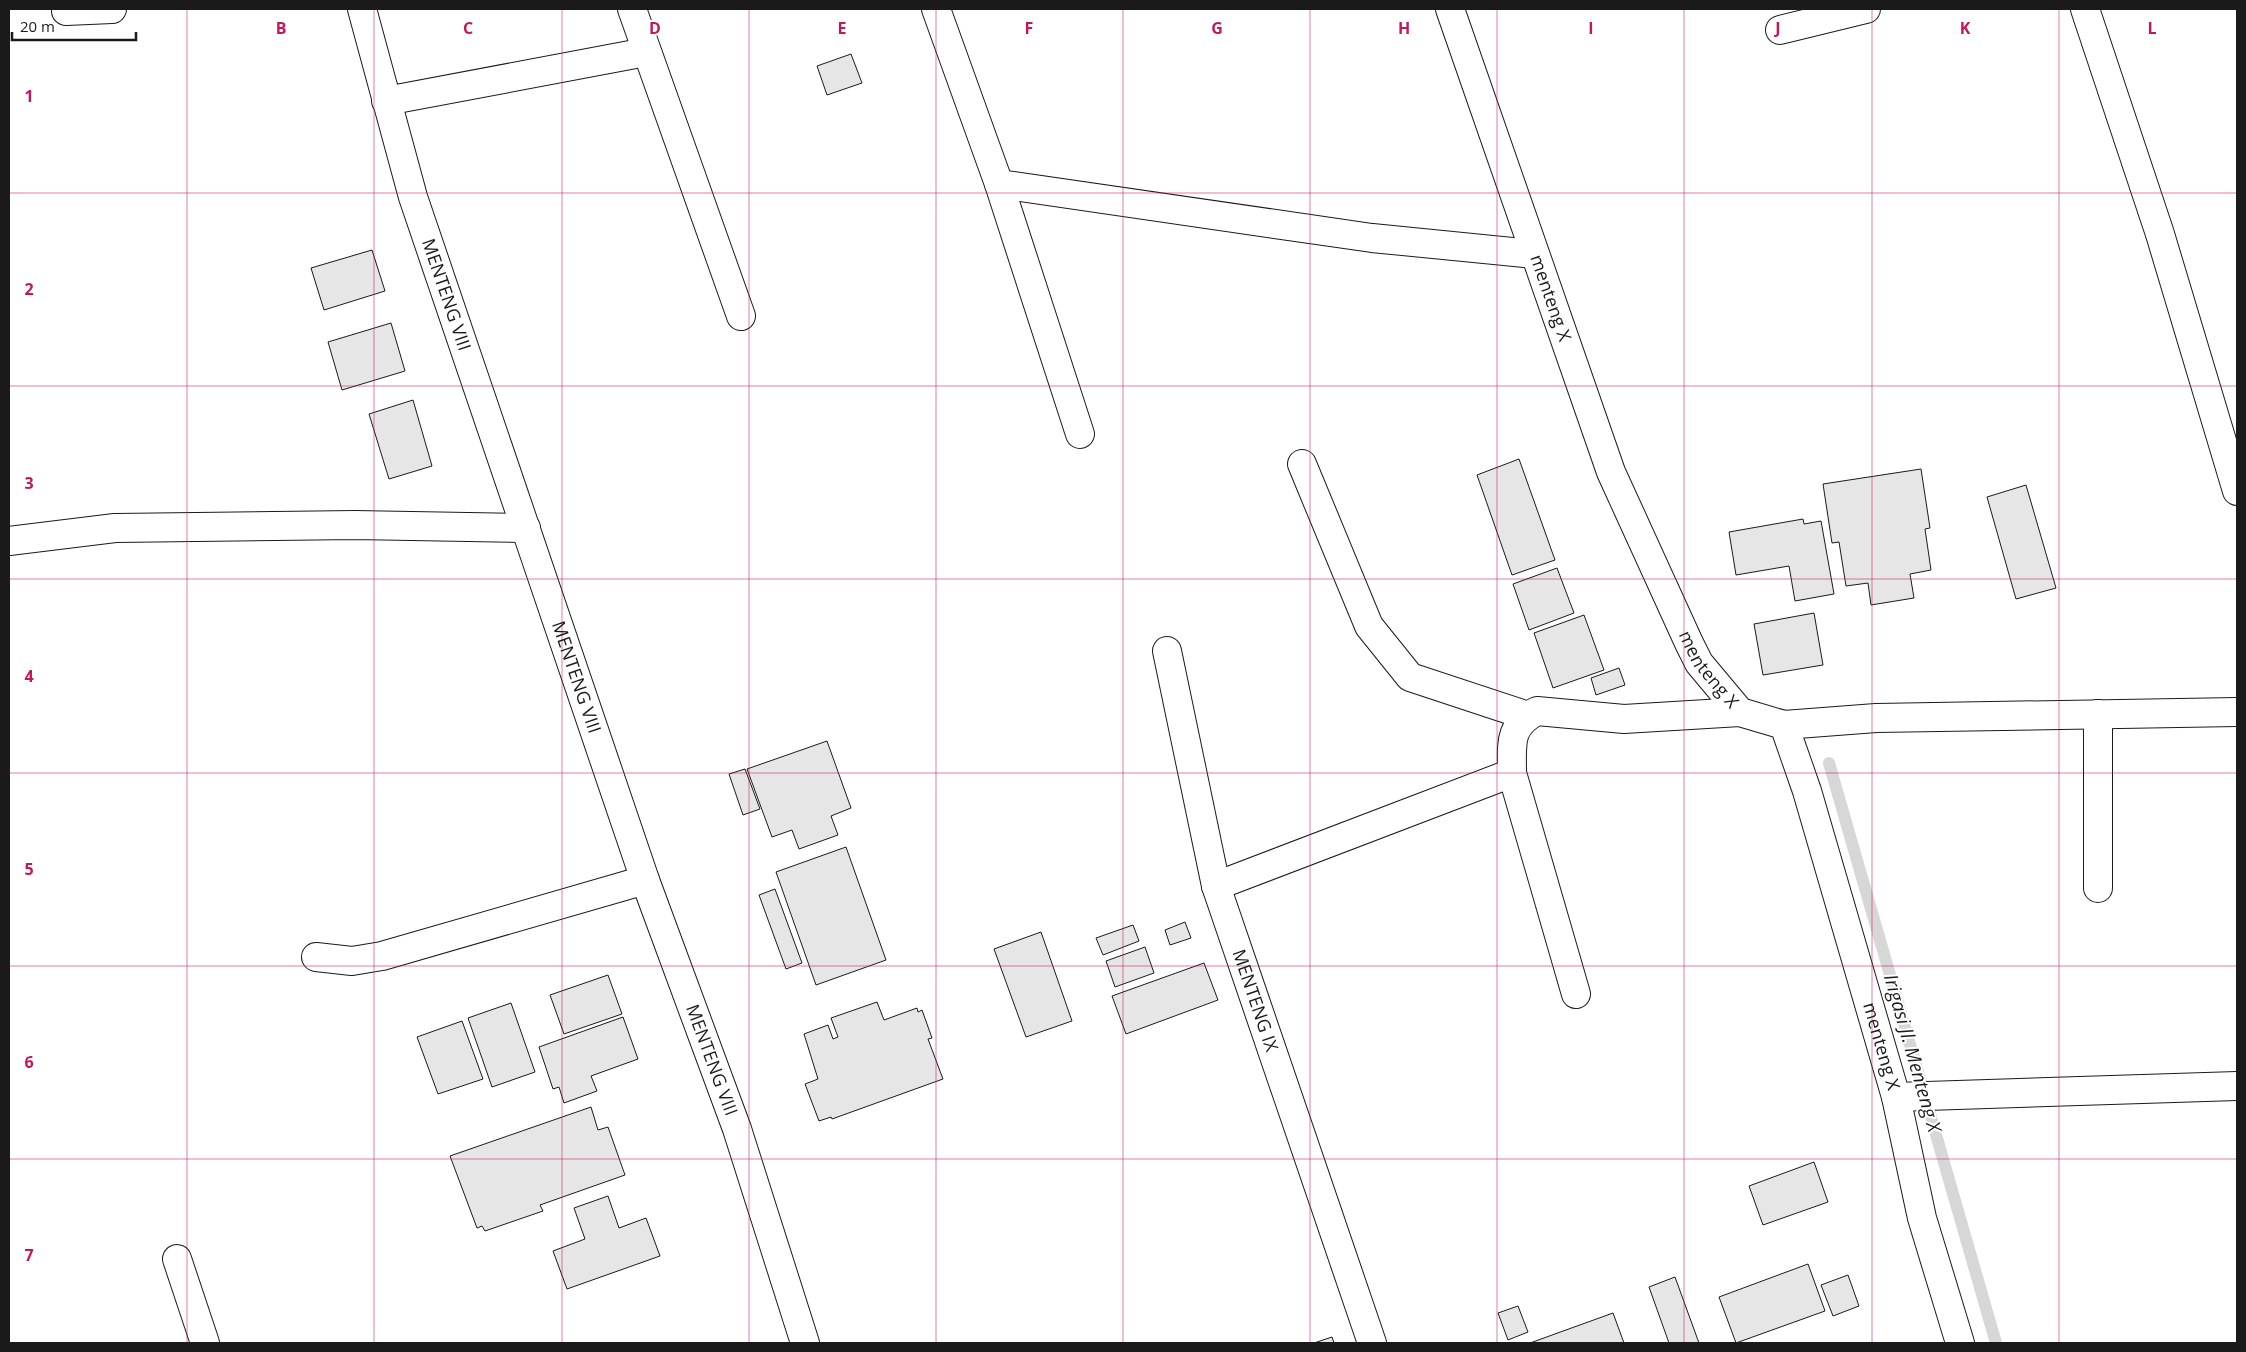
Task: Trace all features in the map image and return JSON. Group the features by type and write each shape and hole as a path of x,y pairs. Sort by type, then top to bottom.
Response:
{"street":[{"path":"66,11 112,9"},
{"name":"MENTENG VIII","path":"362,9 413,197 645,880 737,1129 805,1343"},
{"path":"632,9 741,316"},
{"path":"936,9 999,184 1080,434"},
{"name":"menteng X","path":"1450,9 1611,472 1699,663 1740,712 1784,725 1807,791 1896,1097 1922,1218 1960,1343"},
{"path":"1780,30 1866,9"},
{"path":"2085,9 2160,234 2237,490"},
{"path":"386,101 646,52"},
{"path":"999,184 1372,238 1534,254"},
{"path":"1302,464 1369,626 1410,677 1528,716"},
{"path":"9,541 115,528 355,525 526,528"},
{"name":"MENTENG IX","path":"1167,651 1216,886 1372,1343"},
{"path":"1576,994 1512,773 1512,743 1516,727 1537,711 1554,711 1624,720 1740,712"},
{"path":"1784,725 1876,718 2237,712"},
{"path":"2098,714 2098,888"},
{"path":"1216,886 1512,773"},
{"path":"316,957 352,961 382,956 645,880"},
{"path":"1896,1097 2237,1086"},
{"path":"177,1259 205,1343"}],"building":[{"path":"851,54 862,83 827,95 817,66"},
{"path":"372,250 385,291 324,310 311,268"},
{"path":"391,323 405,371 342,390 328,342"},
{"path":"413,400 432,466 389,479 369,414"},
{"path":"1519,459 1555,560 1512,575 1477,475"},
{"path":"1921,469 1930,528 1925,529 1931,570 1910,574 1914,598 1871,605 1868,583 1846,586 1839,542 1832,543 1823,484"},
{"path":"2026,485 2056,588 2016,599 1987,497"},
{"path":"1803,519 1804,524 1821,521 1834,594 1795,601 1789,566 1736,575 1729,532"},
{"path":"1557,568 1574,613 1529,630 1513,584"},
{"path":"1814,613 1823,665 1763,675 1754,624"},
{"path":"1584,615 1604,670 1553,688 1534,633"},
{"path":"1619,668 1625,685 1596,695 1591,678"},
{"path":"827,741 851,808 831,816 838,835 799,849 792,830 772,837 747,769"},
{"path":"745,769 760,809 743,815 729,774"},
{"path":"846,847 886,960 816,985 776,872"},
{"path":"775,889 802,963 786,969 759,895"},
{"path":"1185,922 1191,938 1170,945 1165,930"},
{"path":"1133,925 1139,941 1103,955 1096,938"},
{"path":"1041,932 1072,1021 1026,1037 994,949"},
{"path":"1145,947 1154,973 1115,987 1106,961"},
{"path":"1204,963 1218,1000 1126,1034 1112,996"},
{"path":"608,975 622,1014 564,1034 550,995"},
{"path":"877,1002 884,1020 917,1008 918,1012 922,1010 932,1038 928,1039 943,1079 832,1119 831,1117 819,1121 805,1084 818,1079 804,1034 828,1025 833,1039 838,1037 831,1018"},
{"path":"511,1003 535,1072 492,1087 468,1018"},
{"path":"623,1017 638,1059 591,1076 597,1091 564,1103 559,1087 553,1089 539,1047"},
{"path":"462,1021 483,1079 438,1094 417,1037"},
{"path":"591,1107 598,1130 608,1127 625,1175 540,1205 543,1211 485,1231 482,1226 477,1228 450,1156"},
{"path":"1814,1162 1828,1202 1763,1225 1749,1186"},
{"path":"608,1196 619,1228 646,1218 660,1256 567,1289 553,1251 585,1239 574,1208"},
{"path":"1808,1264 1825,1311 1736,1343 1719,1297"},
{"path":"1848,1275 1859,1306 1833,1316 1821,1285"},
{"path":"1675,1277 1699,1343 1669,1343 1649,1287"},
{"path":"1518,1306 1528,1332 1508,1340 1498,1313"},
{"path":"1613,1313 1624,1343 1530,1343"},
{"path":"1332,1337 1334,1343 1314,1343"}],"waterway":[{"name":"Irigasi Jl. Menteng X","path":"1829,763 1996,1343"}]}
